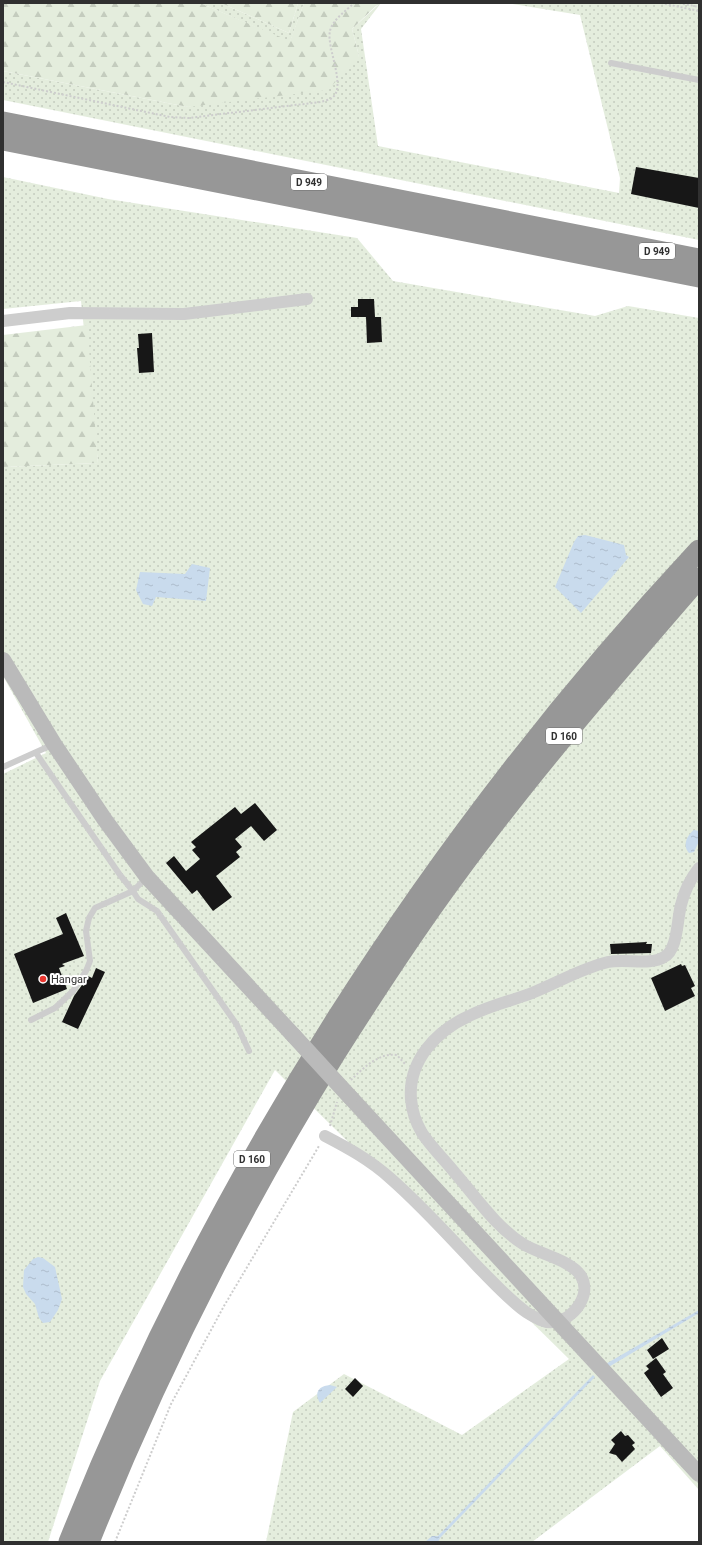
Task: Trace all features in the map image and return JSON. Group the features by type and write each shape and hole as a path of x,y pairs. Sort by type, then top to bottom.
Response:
{"highway":[{"name":"D 949","path":"3,122 699,259"},
{"name":"D 949","path":"3,140 699,277"},
{"name":"D 160","path":"69,1542 97,1472 134,1388 194,1266 260,1145 331,1027 406,912 485,804 595,667 658,594 699,550"},
{"name":"D 160","path":"89,1542 114,1478 151,1396 210,1274 276,1154 346,1037 421,923 471,854 543,762 699,578"}],"street":[{"path":"3,321 70,313 184,314 307,299"},
{"path":"3,660 54,744 105,820 147,877 294,1036 344,1099 558,1322 699,1474"},
{"path":"325,1136 364,1157 391,1179 503,1292 526,1312 550,1323 558,1322 576,1309 581,1302 584,1294 584,1285 581,1277 569,1266 524,1245 501,1227 423,1134 412,1110 410,1087 413,1073 424,1052 434,1040 456,1022 472,1014 534,992 600,964 620,960 655,960 668,955 674,941 681,903 699,868"}],"lane":[{"path":"611,63 699,80"},
{"path":"3,767 54,744"},
{"path":"36,753 138,899 156,911 237,1025 249,1051"},
{"path":"31,1020 55,1008 73,991 86,971 90,961 86,931 89,918 95,908 133,890 147,877"}],"path":[{"path":"3,82 170,117 189,118 320,102 332,98 336,94 338,81 329,39 330,30 337,20 354,3"},
{"path":"661,3 699,10"},
{"path":"679,3 699,7"},
{"path":"353,1078 378,1058 389,1053 397,1055 413,1073"},
{"path":"115,1542 171,1404 224,1306 325,1136 344,1099"}],"green space":[{"path":"3,3 200,3 290,41 304,3 378,4 352,29 359,56 328,90 188,107 3,71"},
{"path":"200,3 221,3 289,33 298,3 304,3 290,42"},
{"path":"221,3 298,3 289,33"},
{"path":"377,3 381,3 361,29 378,146 619,193 620,178 580,15 507,3 699,3 699,240 3,100 3,71 188,107 359,56 352,29 378,5"},
{"path":"3,177 108,199 357,238 393,281 595,316 628,306 699,318 699,1490 660,1446 532,1542 266,1542 293,1412 344,1374 462,1435 569,1359 275,1070 100,1381 48,1542 3,1542 3,774 46,753 3,676 3,467 98,463 81,301 3,309"},
{"path":"87,325 98,463 3,467 3,335"}],"water":[{"path":"585,535 624,545 626,555 629,557 581,613 555,587 574,542 578,536"},
{"path":"192,564 210,568 206,601 156,597 152,606 143,604 136,590 140,572 185,574"},
{"path":"694,830 699,831 699,841 694,852 689,853 686,847 686,841"},
{"path":"38,1257 43,1258 55,1267 62,1299 58,1310 50,1322 43,1323 39,1318 35,1304 26,1294 23,1287 24,1270 33,1259"},
{"path":"699,1310 699,1313 607,1368 604,1365"},
{"path":"593,1375 595,1377 440,1538 438,1542 425,1542 432,1536 438,1536"},
{"path":"330,1385 337,1387 320,1403 317,1396 318,1391 320,1388"}],"building":[{"path":"636,167 699,178 699,208 631,194"},
{"path":"358,299 374,299 375,317 381,317 382,342 367,343 366,317 351,317 351,307 358,307"},
{"path":"152,333 154,372 139,373 137,348 139,348 138,334"},
{"path":"255,803 277,830 264,841 251,826 235,839 242,847 236,852 240,857 216,876 232,897 213,911 197,890 192,894 166,863 174,856 186,871 200,859 192,850 196,847 191,842 235,807 241,814"},
{"name":"Hangar","path":"66,913 84,956 62,964 65,966 59,968 67,989 33,1003 14,954 63,934 56,918"},
{"path":"647,942 646,944 652,944 651,953 611,954 610,944"},
{"path":"681,964 682,966 685,965 695,986 691,988 695,996 665,1011 651,978"},
{"name":"Hangar","path":"96,968 105,972 78,1029 62,1022 74,996 82,985 84,986 88,976 92,978"},
{"path":"662,1338 669,1349 653,1359 647,1350"},
{"path":"656,1358 666,1372 663,1374 673,1388 661,1397 644,1373 649,1369 646,1366"},
{"path":"355,1378 363,1386 353,1397 345,1389"},
{"path":"621,1431 625,1436 628,1435 635,1443 632,1445 635,1449 622,1462 616,1455 609,1453 615,1444 611,1440"}],"place":[{"name":"Hangar","path":"43,979"}]}
